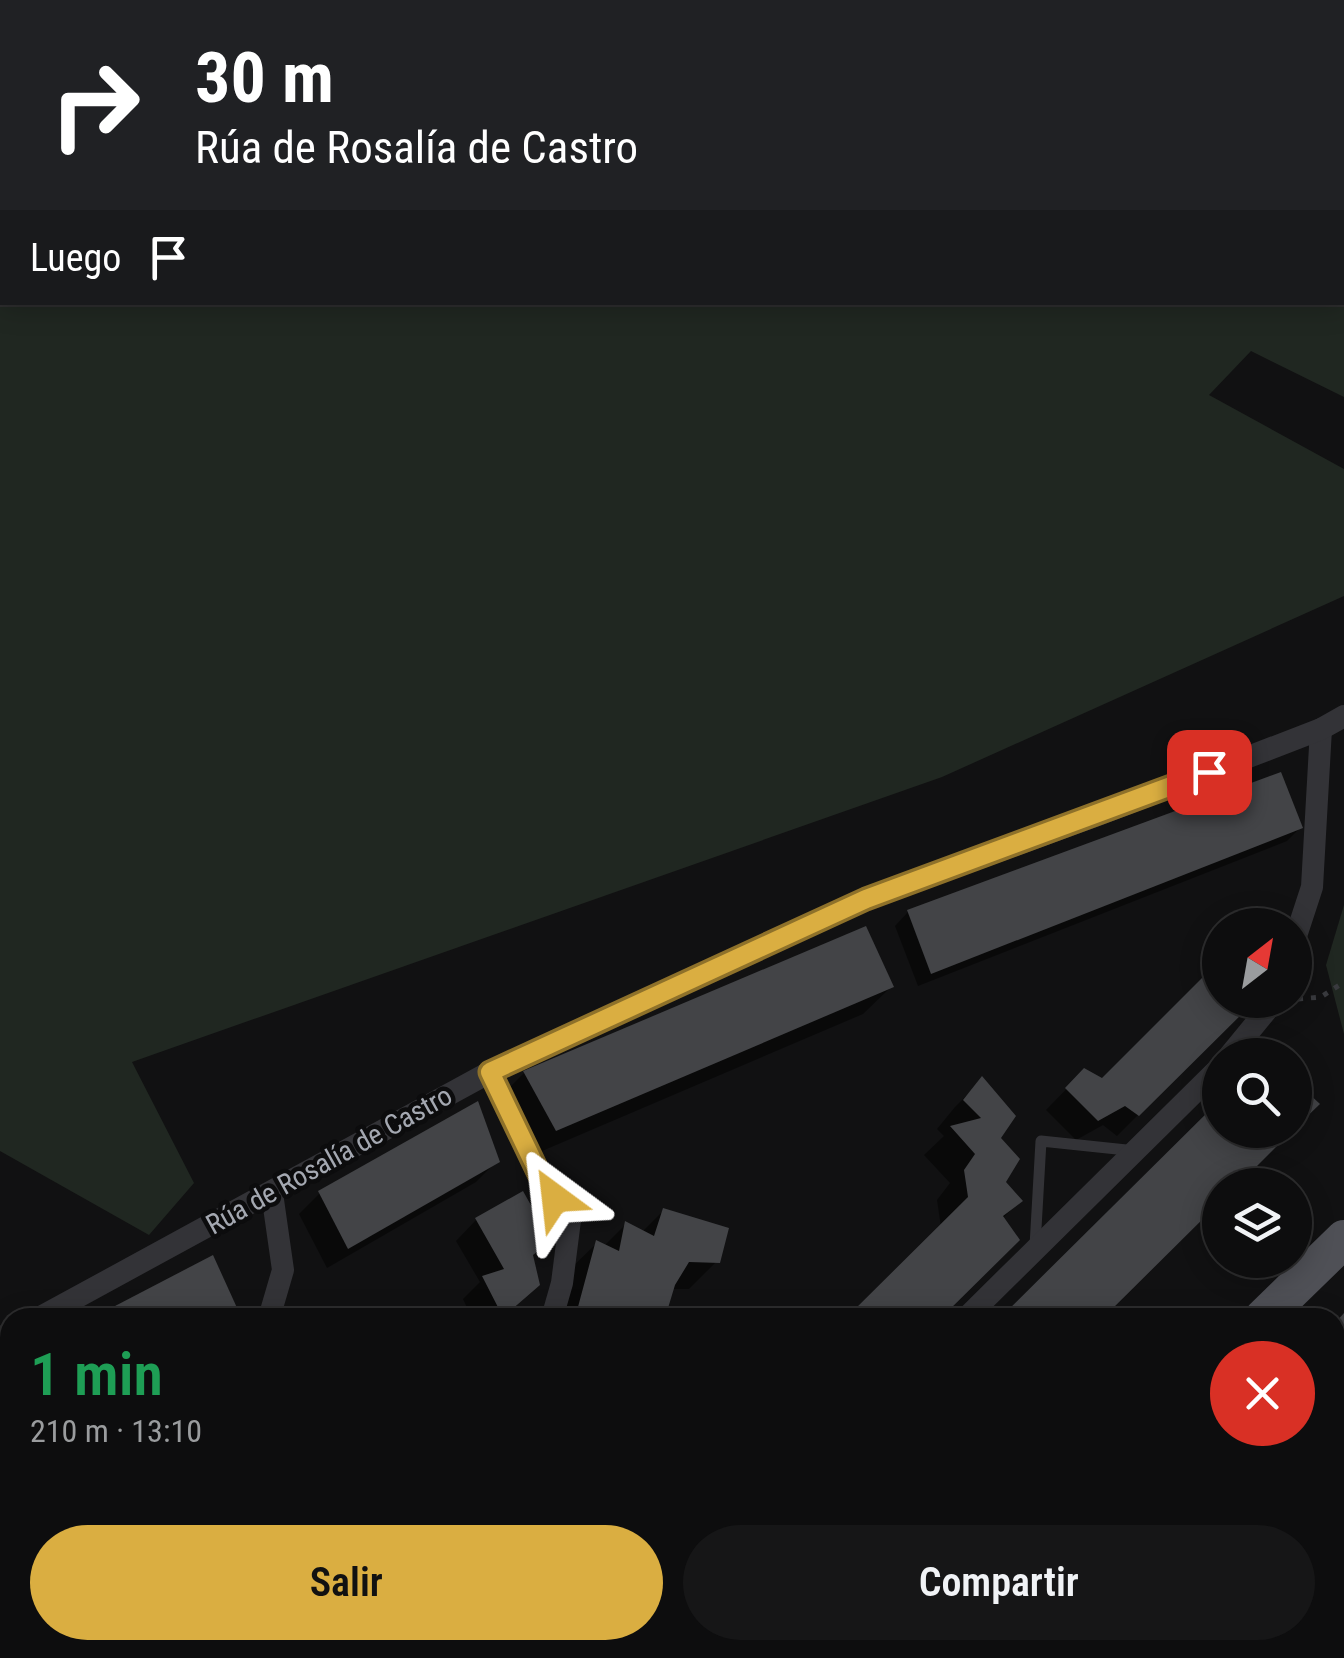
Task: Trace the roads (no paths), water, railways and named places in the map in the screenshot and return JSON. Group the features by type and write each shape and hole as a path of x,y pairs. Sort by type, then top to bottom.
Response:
{"main road":[{"path":"1273,1308 1344,1239"}],"street":[{"name":"Rúa de Rosalía de Castro","path":"57,1308 490,1072 866,899 1098,815 1344,716"},
{"path":"1305,908 1312,887 1321,728"},
{"path":"1244,1038 1260,1018"},
{"path":"490,1072 540,1176 570,1220 555,1308"},
{"path":"976,1308 1202,1085"},
{"path":"272,1192 283,1270 272,1308"}],"lane":[{"path":"1035,1250 1041,1141 1136,1150"}]}
